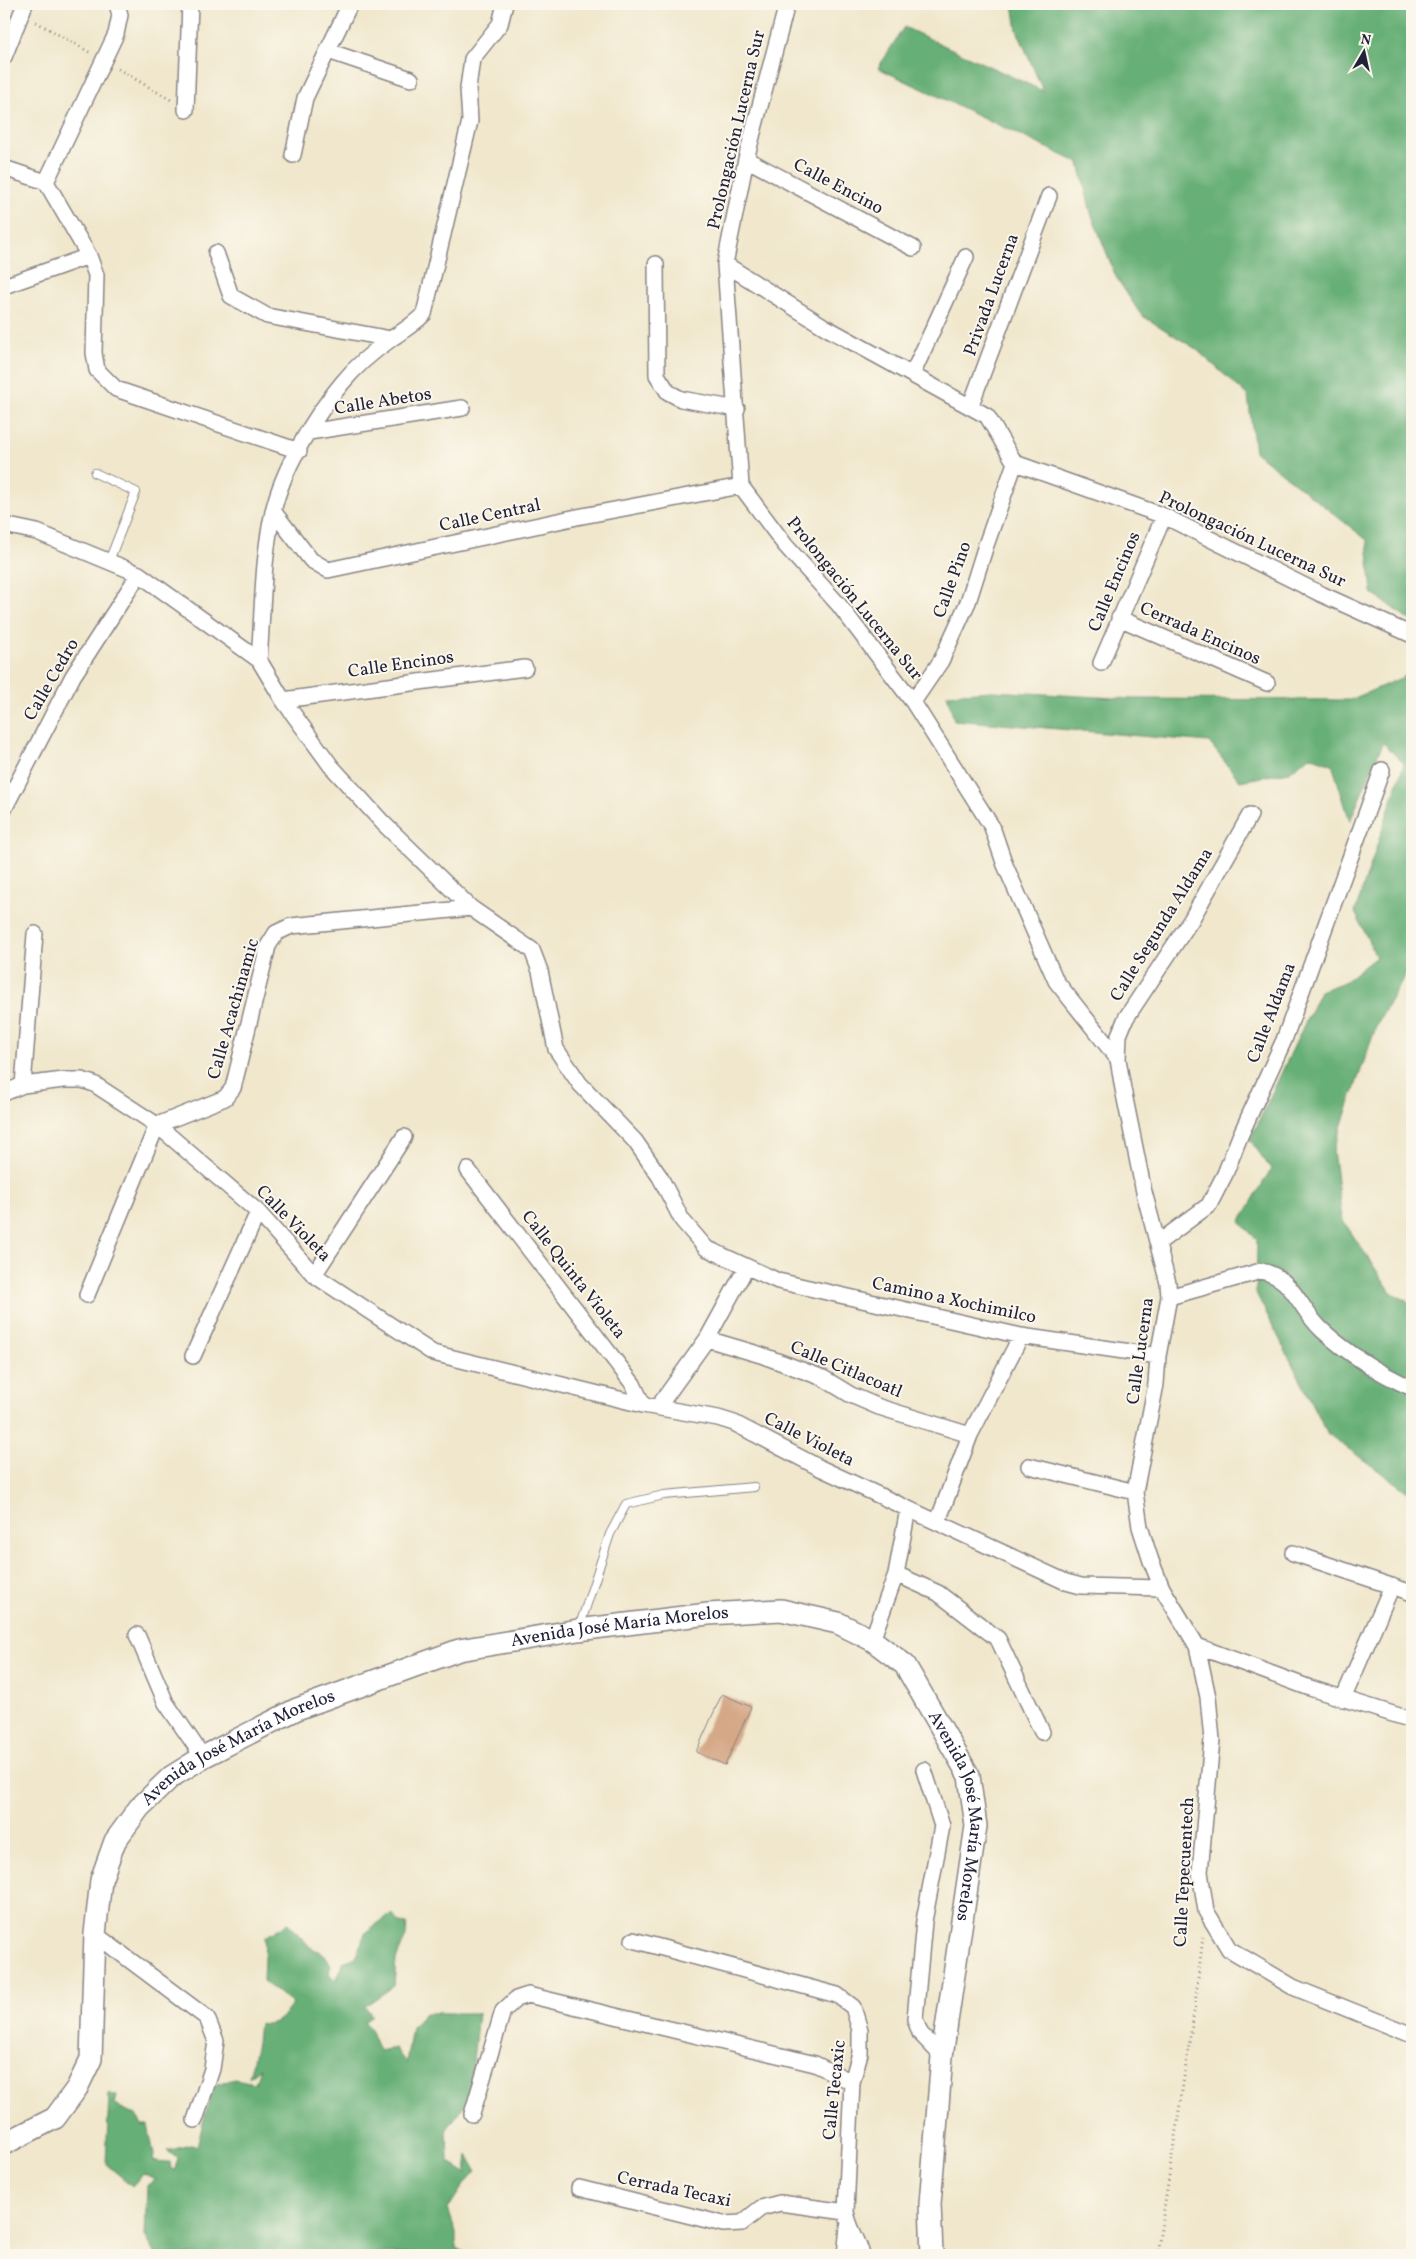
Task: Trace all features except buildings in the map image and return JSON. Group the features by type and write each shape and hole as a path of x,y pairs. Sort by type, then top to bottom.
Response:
{"main road":[{"name":"Avenida José María Morelos","path":"4,2144 55,2118 76,2088 91,2059 95,1934 101,1880 115,1841 139,1808 164,1784 202,1757 297,1710 459,1650 578,1630 708,1614 781,1610 838,1623 872,1640 905,1665 969,1776 976,1826 942,2056 930,2204 932,2255"}],"street":[{"path":"46,182 105,61 116,34 120,15 117,4"},
{"path":"186,110 190,4"},
{"path":"293,156 305,98 350,4"},
{"path":"259,660 269,535 273,511 284,481 309,432 343,381 391,339 412,327 424,314 470,121 468,88 472,59 500,24 505,4"},
{"name":"Prolongación Lucerna Sur","path":"787,4 746,159 725,264 737,409 741,486 785,545 839,605 913,702 992,827 1005,865 1056,981 1118,1059"},
{"path":"4,57 23,9"},
{"path":"328,51 411,79"},
{"name":"Calle Encino","path":"746,159 913,248"},
{"path":"4,168 46,182 89,256 96,274 94,353 97,370 116,389 299,451"},
{"name":"Privada Lucerna","path":"970,407 1049,196"},
{"path":"216,253 231,296 267,316 391,339"},
{"path":"4,286 89,256"},
{"path":"912,375 966,256"},
{"path":"656,264 657,375 668,392 681,399 737,409"},
{"path":"725,264 825,327 987,416 1015,463"},
{"name":"Calle Abetos","path":"309,432 462,408"},
{"name":"Prolongación Lucerna Sur","path":"1015,463 1164,516 1321,594 1412,635"},
{"name":"Calle Pino","path":"913,702 941,661 968,602 1015,463"},
{"name":"Calle Central","path":"273,511 311,560 328,570 577,517 741,486"},
{"name":"Calle Encinos","path":"1102,663 1119,618 1164,516"},
{"path":"4,525 37,532 139,574 259,660"},
{"name":"Calle Cedro","path":"4,809 73,676 139,574"},
{"name":"Cerrada Encinos","path":"1119,618 1267,683"},
{"name":"Camino a Xochimilco","path":"259,660 282,700 331,766 382,823 471,908 532,950 540,971 556,1049 580,1084 635,1140 660,1177 682,1220 706,1248 746,1268 778,1281 1021,1336 1158,1356"},
{"name":"Calle Encinos","path":"282,700 525,668"},
{"name":"Calle Aldama","path":"1158,1243 1209,1205 1225,1174 1240,1136 1284,1040 1382,770"},
{"name":"Calle Segunda Aldama","path":"1118,1059 1119,1035 1126,1018 1191,920 1250,816"},
{"name":"Calle Acachinamic","path":"157,1125 225,1098 233,1088 268,946 276,933 291,926 471,908"},
{"path":"23,1085 35,934"},
{"name":"Calle Lucerna","path":"1118,1059 1144,1192 1168,1283 1169,1297 1158,1356 1147,1441 1135,1492 1140,1527 1162,1588"},
{"name":"Calle Violeta","path":"4,1093 23,1085 64,1080 82,1080 94,1084 157,1125 258,1212 314,1275 433,1353 650,1406 734,1423 820,1468 938,1521 968,1539 1066,1582 1081,1586 1162,1588"},
{"path":"87,1295 157,1125"},
{"path":"314,1275 404,1137"},
{"name":"Calle Quinta Violeta","path":"468,1170 650,1406"},
{"path":"193,1356 258,1212"},
{"path":"650,1406 707,1339 746,1268"},
{"path":"1169,1297 1261,1271 1274,1273 1286,1282 1321,1329 1353,1353 1412,1388"},
{"path":"938,1521 970,1435 1021,1336"},
{"name":"Calle Citlacoatl","path":"707,1339 761,1355 823,1378 851,1395 880,1407 970,1435"},
{"path":"1029,1466 1135,1492"},
{"path":"872,1640 896,1574 908,1509"},
{"path":"1293,1553 1412,1593"},
{"path":"896,1574 938,1593 998,1639 1042,1732"},
{"path":"1343,1699 1392,1586"},
{"name":"Calle Tepecuentech","path":"1162,1588 1197,1646 1208,1697 1212,1740 1200,1872 1206,1911"},
{"path":"136,1636 166,1703 202,1757"},
{"path":"1197,1646 1343,1699 1412,1720"},
{"path":"924,1770 942,1826 924,1921 915,2019 920,2033 942,2056"},
{"path":"1206,1911 1229,1949 1276,1978 1292,1987 1412,2035"},
{"path":"95,1934 207,2018 216,2041 212,2069 195,2120"},
{"name":"Calle Tecaxic","path":"634,1940 838,1996 853,2007 860,2030 860,2053 852,2082 845,2255"},
{"path":"472,2114 503,2012 516,1998 528,1995 815,2064 852,2082"},
{"name":"Cerrada Tecaxi","path":"579,2188 723,2224 742,2223 762,2208 780,2203 847,2220"},
{"path":"847,2220 859,2242 862,2255"}],"lane":[{"path":"95,473 136,492 109,561"},
{"path":"578,1630 610,1534 626,1504 664,1495 754,1487"}],"path":[{"path":"23,9 186,110"},
{"name":"Calle Tepecuentech","path":"1157,2255 1191,2032 1206,1911"}],"green space":[{"path":"1013,4 1412,4 1412,622 1372,593 1367,540 1255,452 1248,396 1196,349 1141,315 1116,277 1091,213 1079,163 878,68 904,27 1043,91 1017,30"},
{"path":"1408,675 1412,677 1412,963 1377,1024 1333,1150 1342,1219 1391,1292 1412,1304 1412,1495 1328,1434 1256,1293 1257,1240 1240,1222 1271,1169 1250,1140 1320,991 1344,982 1376,957 1355,912 1404,764 1383,743 1350,821 1332,764 1310,756 1289,772 1240,781 1209,742 954,720 947,694 992,691 1133,699 1350,700"},
{"path":"392,1913 399,1923 407,1924 406,1936 396,1960 394,1986 365,2006 372,2016 364,2022 370,2029 379,2051 395,2048 406,2063 412,2027 425,2013 478,2013 469,2099 447,2129 448,2161 466,2173 468,2155 476,2171 464,2184 448,2209 456,2233 456,2248 469,2254 156,2255 145,2236 147,2186 156,2180 143,2174 132,2186 106,2164 109,2094 117,2095 115,2105 136,2115 142,2125 148,2125 154,2155 153,2161 170,2162 171,2169 175,2170 177,2158 167,2151 190,2145 197,2146 210,2097 217,2084 235,2079 255,2083 260,2068 249,2077 257,2043 259,2023 270,2024 279,2020 293,2004 263,1981 265,1937 288,1923 310,1947 324,1954 331,1965 329,1973 334,1980 340,1973 342,1962 355,1958 366,1932"}]}
